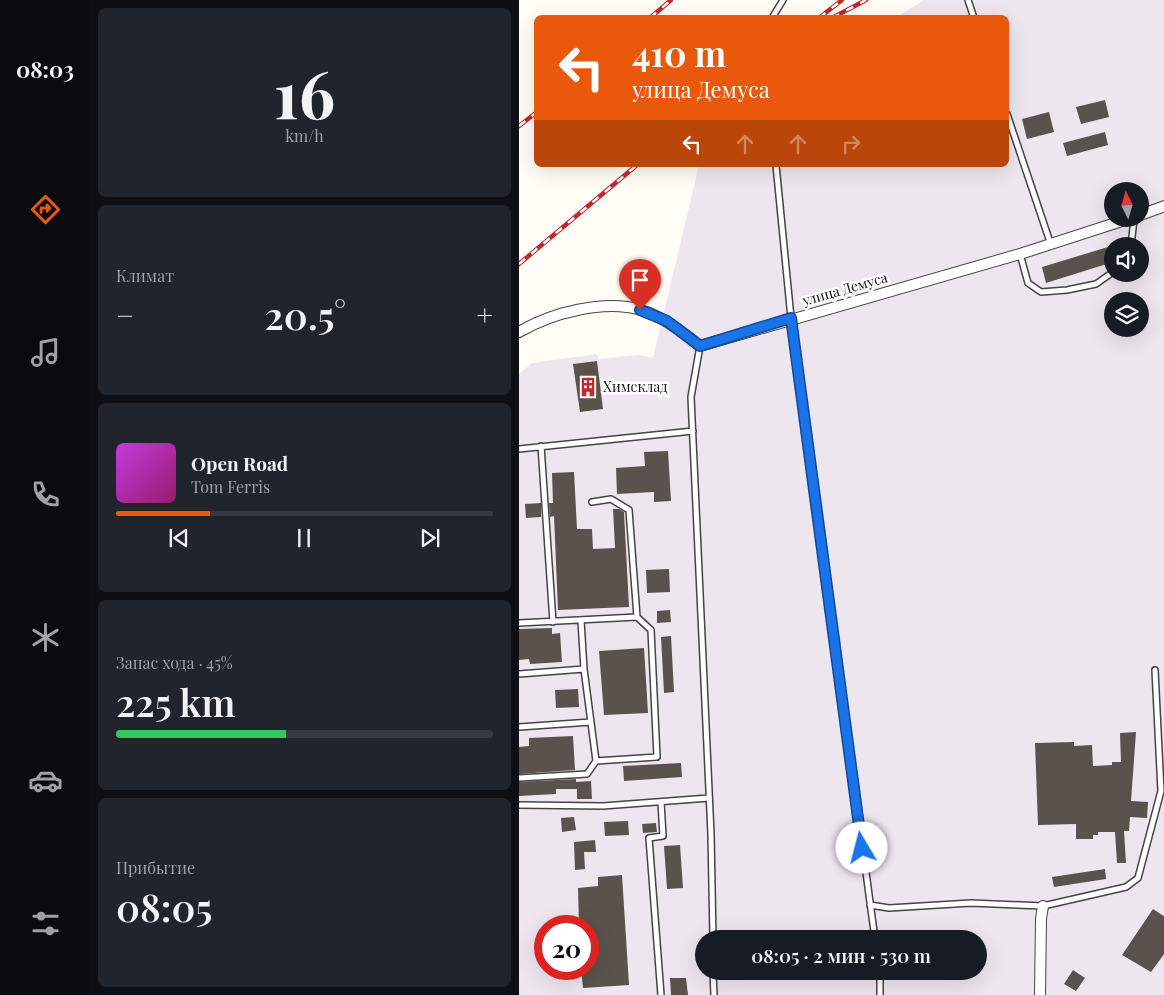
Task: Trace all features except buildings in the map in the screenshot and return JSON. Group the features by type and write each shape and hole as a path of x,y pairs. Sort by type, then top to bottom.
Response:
{"street":[{"path":"1149,212 1164,206"},
{"name":"улица Демуса","path":"700,346 791,318 1051,245 1104,227"},
{"path":"519,332 540,319 568,312 586,308 619,308 640,310 667,321 700,346"},
{"path":"1040,995 1041,919 1043,906"}],"lane":[{"path":"774,15 783,0"},
{"path":"968,0 973,15"},
{"path":"1009,120 1051,245"},
{"path":"776,167 791,318 874,930"},
{"path":"1020,254 1029,283 1041,292 1067,290 1096,284 1104,278"},
{"path":"700,346 691,397 709,798 713,930"},
{"path":"519,449 693,431"},
{"path":"541,446 553,622"},
{"path":"592,502 611,499 629,510 637,617 651,630 657,757 596,761"},
{"path":"519,623 637,617"},
{"path":"519,778 587,774 596,761 584,669 581,620"},
{"path":"519,674 584,669"},
{"path":"870,905 889,908 971,903 1043,906 1125,887 1138,878 1161,790 1155,670"},
{"path":"519,727 591,722"},
{"path":"519,805 603,806 709,798"},
{"path":"661,802 663,836 649,838 661,995"},
{"path":"713,980 714,995"},
{"path":"880,980 880,995"}],"shaded area":[{"path":"924,0 1164,0 1164,995 519,995 519,374 532,363 596,354 599,359 639,355 653,358 699,167 1009,167 1009,15 900,15"}],"railway":[{"path":"654,15 671,0"},
{"path":"823,15 842,0"},
{"path":"838,15 866,0"},
{"path":"519,126 534,114"},
{"path":"519,264 635,167"}],"place":[{"name":"Химсклад","path":"588,387"}],"route":[{"path":"640,310 667,321 700,346 791,318 862,848"}]}
